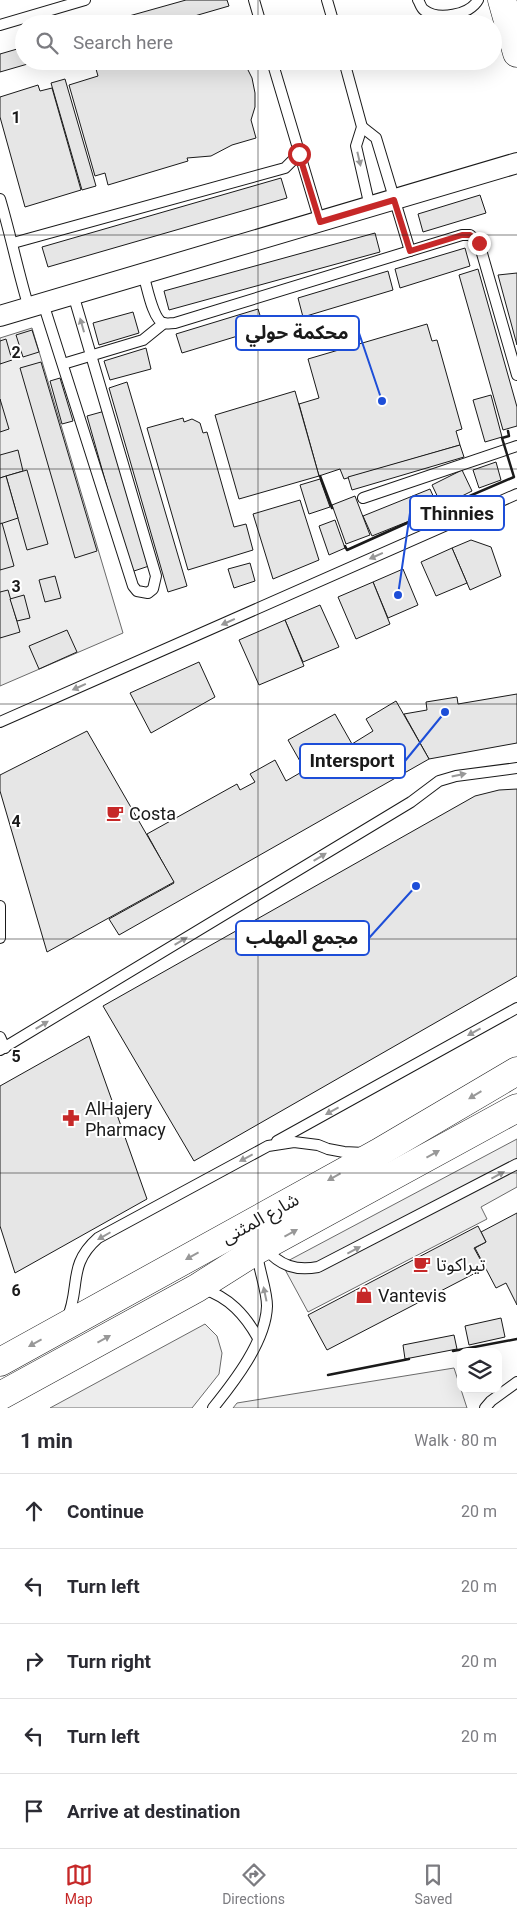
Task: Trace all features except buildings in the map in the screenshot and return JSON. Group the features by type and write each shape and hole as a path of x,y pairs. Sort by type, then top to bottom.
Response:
{"street":[{"path":"502,0 517,53"},
{"path":"0,316 517,163"},
{"name":"شارع المثنى","path":"0,1362 378,1153 517,1071"},
{"name":"شارع المثنى","path":"0,1396 197,1288 261,1249 517,1108"}],"lane":[{"path":"34,15 85,0"},
{"path":"254,0 258,15"},
{"path":"327,0 331,15"},
{"path":"418,0 423,10 433,14 455,15 465,12 475,5 478,0"},
{"path":"0,25 15,21"},
{"path":"275,70 320,222"},
{"path":"346,70 362,127 356,146 370,207"},
{"path":"362,127 376,138 410,251"},
{"path":"13,243 285,168 299,154"},
{"path":"0,199 13,243 19,276 36,305 63,364 132,586 136,591 148,592 153,589 156,576 73,294"},
{"path":"143,274 154,312 158,319 164,323 175,323 462,235 470,235 479,243 517,375"},
{"path":"63,364 143,340 164,323"},
{"path":"363,498 517,446"},
{"path":"0,722 517,494"},
{"path":"0,1037 2,1049 411,802 439,781 456,776 517,768"},
{"path":"0,906 0,938"},
{"path":"62,1328 70,1312 78,1264 90,1245 98,1238 517,1008"},
{"path":"268,1146 294,1142 307,1143 344,1152 378,1153"},
{"path":"261,1249 282,1264 294,1268 318,1267 517,1164"},
{"path":"213,1408 246,1364 258,1338 267,1306 260,1273 261,1249"},
{"path":"197,1288 219,1296 234,1305 246,1318 258,1338"},
{"path":"485,1408 491,1401 517,1382"}],"shaded area":[{"path":"32,328 123,633 0,686 0,338"},
{"path":"517,1139 517,1187 481,1207 487,1219 308,1312 282,1264"},
{"path":"205,1324 217,1336 222,1353 219,1374 192,1408 50,1408"},
{"path":"454,1368 457,1377 457,1393 462,1393 467,1408 233,1408 237,1403"}],"wall":[{"path":"437,510 514,477 502,438 509,436 508,431"},
{"path":"320,476 332,508"},
{"path":"345,546 347,550 416,519"},
{"path":"453,1351 517,1339"},
{"path":"328,1375 409,1359"}],"place":[{"name":"محكمة حولي","path":"382,401"},
{"name":"Thinnies","path":"398,595"},
{"name":"Intersport","path":"445,712"},
{"name":"Costa","path":"115,813"},
{"name":"مجمع المهلب","path":"416,886"},
{"name":"AlHajery Pharmacy","path":"71,1118"},
{"name":"تيراكوتا","path":"422,1264"},
{"name":"Vantevis","path":"364,1295"}],"route":[{"path":"299,154 312,190 320,222 394,200 410,251 462,235 470,235 479,243"}]}
